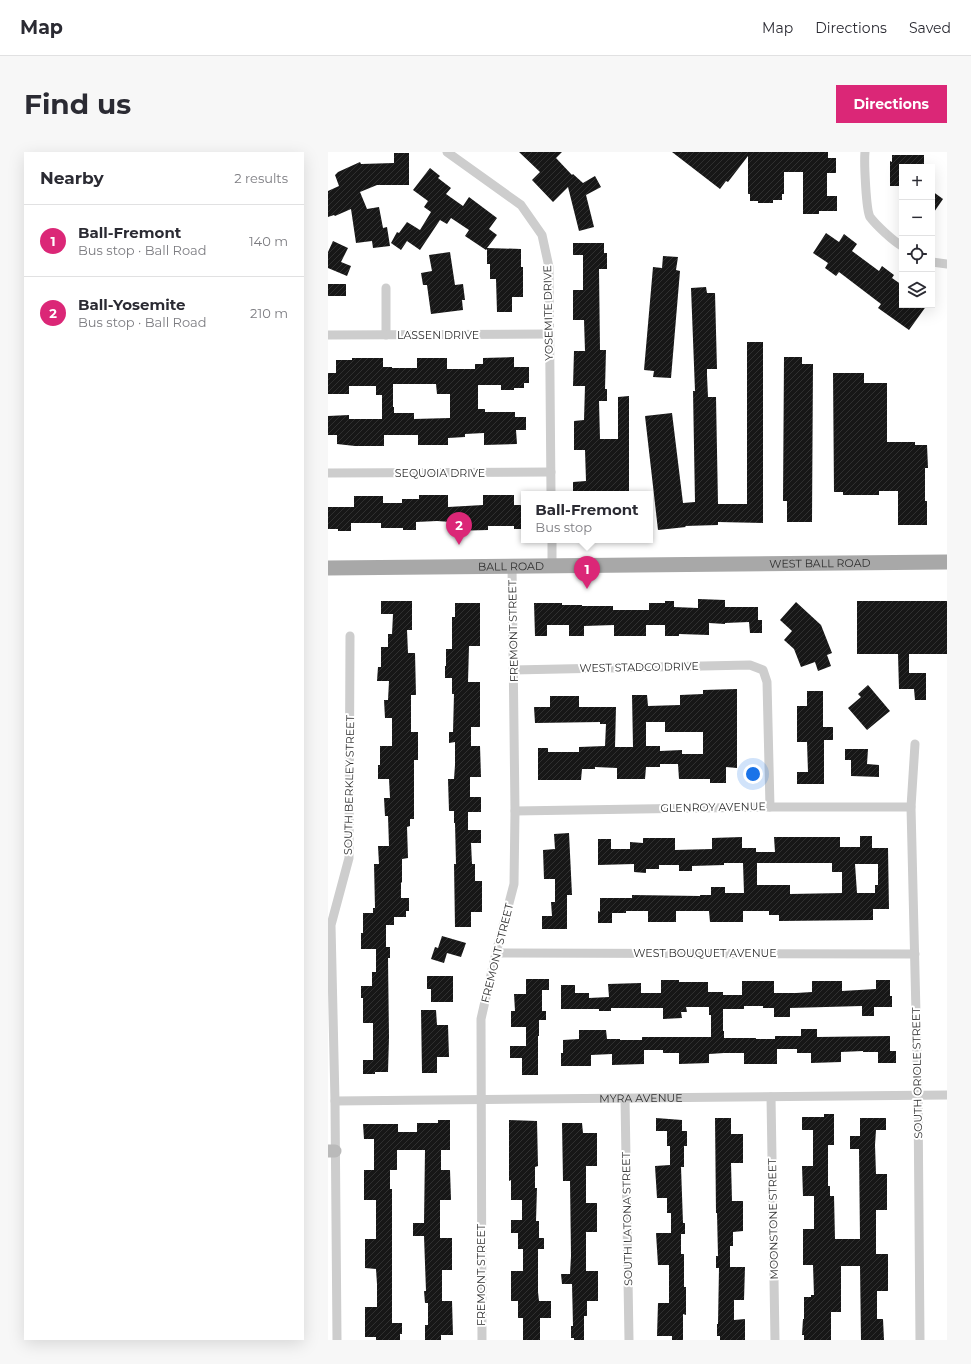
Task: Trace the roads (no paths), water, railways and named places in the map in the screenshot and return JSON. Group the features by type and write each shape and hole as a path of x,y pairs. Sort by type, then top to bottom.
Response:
{"main road":[{"name":"WEST BALL ROAD","path":"693,564 947,562"},
{"name":"BALL ROAD","path":"328,568 693,564"}],"street":[{"name":"YOSEMITE DRIVE","path":"447,152 521,205 542,235 549,267 551,491"},
{"path":"865,152 864,168 869,216 899,244"},
{"path":"935,262 947,264"},
{"path":"386,288 386,335"},
{"name":"LASSEN DRIVE","path":"328,335 549,334"},
{"name":"SEQUOIA DRIVE","path":"328,473 551,472"},
{"path":"552,543 552,566"},
{"name":"FREMONT STREET","path":"482,1340 480,1100 481,1019 496,952 514,884 515,811 512,566"},
{"name":"SOUTH BERKLEY STREET","path":"337,1340 331,1150 335,1101 331,926 349,858 350,636"},
{"name":"WEST STADCO DRIVE","path":"513,670 750,665 763,670 767,682 770,807"},
{"name":"SOUTH ORIOLE STREET","path":"914,744 911,807 918,1096 920,1340"},
{"name":"GLENROY AVENUE","path":"515,811 770,807 911,807"},
{"name":"WEST BOUQUET AVENUE","path":"496,952 914,954"},
{"name":"MYRA AVENUE","path":"335,1101 947,1095"},
{"name":"MOONSTONE STREET","path":"771,1097 775,1340"},
{"name":"SOUTH LATONA STREET","path":"626,1098 629,1340"}],"place":[{"name":"Ball-Yosemite","path":"459,545"},
{"name":"Ball-Fremont","path":"587,589"}]}
